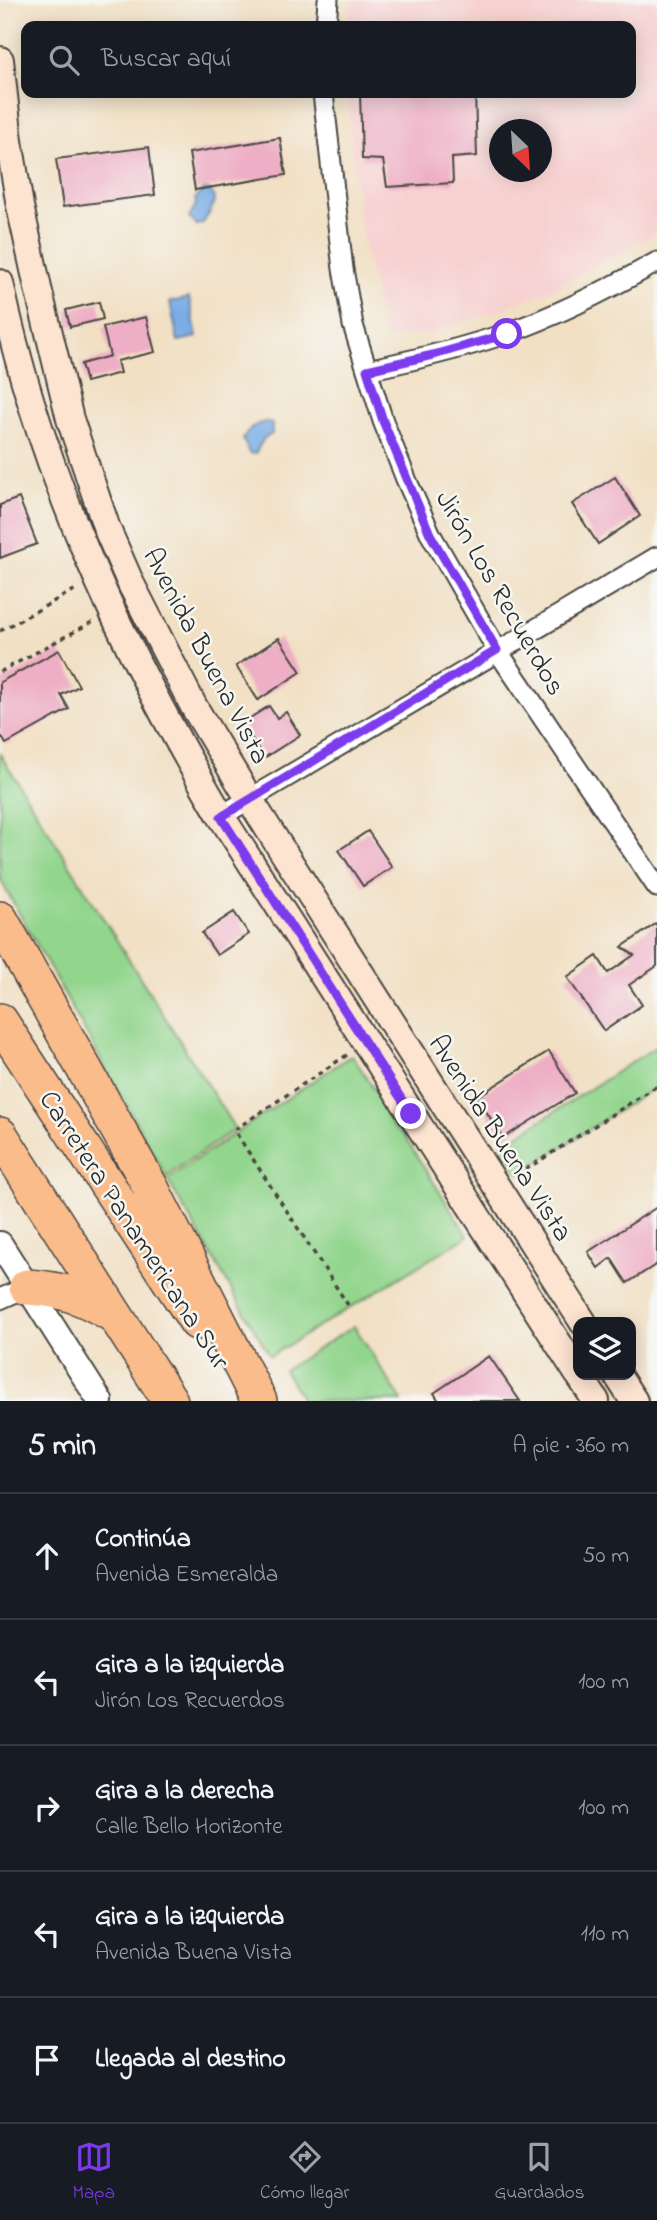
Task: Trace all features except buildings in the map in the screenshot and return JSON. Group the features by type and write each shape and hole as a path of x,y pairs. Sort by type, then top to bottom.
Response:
{"highway":[{"path":"0,919 150,1186 259,1401"},
{"name":"Carretera Panamericana Sur","path":"0,1021 249,1401"},
{"path":"0,1135 170,1401"},
{"path":"13,1293 56,1289 77,1295 113,1315"}],"main road":[{"name":"Avenida Buena Vista","path":"0,60 9,141 38,288 70,419 107,529 131,584 194,707 250,800 580,1317"},
{"path":"0,283 41,435 96,578 167,723 221,817 573,1366"},
{"path":"434,1149 448,1138 461,1134"},
{"path":"582,1380 596,1401"},
{"path":"620,1380 634,1401"}],"street":[{"path":"326,21 328,0"},
{"name":"Jirón Los Recuerdos","path":"324,98 343,269 353,325 383,421 430,534 497,650 657,887"},
{"path":"367,370 507,334 599,294 657,262"},
{"path":"221,817 657,556"},
{"path":"0,1244 13,1293 100,1401"}],"path":[{"path":"0,631 96,578"},
{"path":"0,672 111,611"},
{"path":"348,1305 234,1130 349,1054"},
{"path":"497,1188 657,1086"}],"shaded area":[{"path":"351,0 657,0 657,233 552,289 486,315 433,332 385,339 359,220 347,98 636,98 636,21 349,21"}],"green space":[{"path":"0,754 235,1129 166,1176 0,879"},
{"path":"657,1046 657,1086 519,1174 501,1146"},
{"path":"352,1055 468,1236 270,1356 167,1179"},
{"path":"354,1326 402,1401 303,1401 284,1370"}],"water":[{"path":"206,190 211,191 214,203 203,223 197,225 189,218 196,204 195,199"},
{"path":"189,298 197,337 178,341 170,302"},
{"path":"265,422 272,424 272,434 264,438 255,454 249,453 243,439 252,428"}],"route":[{"path":"411,1114 221,817 497,650 430,534 383,421 367,370 507,334"}]}
